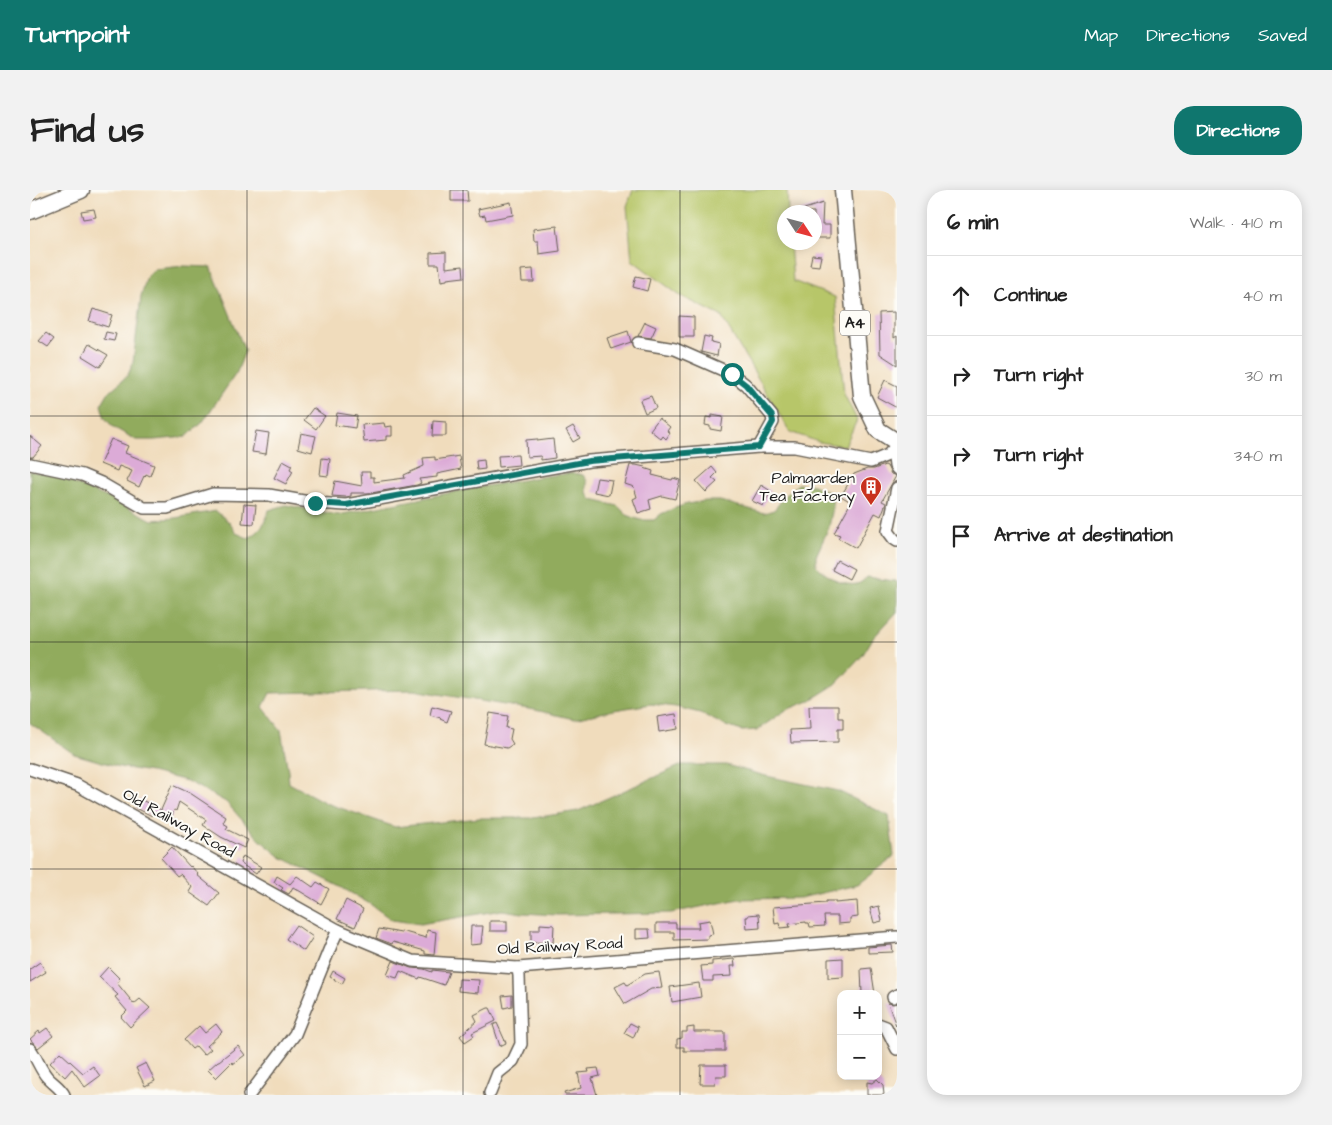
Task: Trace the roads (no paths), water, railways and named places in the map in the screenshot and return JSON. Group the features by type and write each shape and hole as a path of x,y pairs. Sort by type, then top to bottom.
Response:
{"highway":[{"path":"30,211 81,190"},
{"name":"A4","path":"843,190 862,396 878,430 896,445"}],"street":[{"path":"638,343 675,349 732,374 746,385 772,416 773,422 759,447"},
{"path":"30,464 82,475 101,483 144,508 167,508 213,494 269,495 315,503 346,505 589,461 759,447 795,447 871,462 888,454 896,445"},
{"path":"896,445 894,466 897,469"},
{"path":"897,488 888,531 897,540"},
{"name":"Old Railway Road","path":"30,770 78,785 338,930 412,961 518,968 897,937"},
{"path":"250,1095 295,1034 338,930"},
{"path":"490,1092 498,1073 513,1061 521,1044 518,968"},
{"path":"882,1026 886,1027 897,1049"},
{"path":"30,1049 36,1055 47,1077 61,1089 64,1095"}],"place":[{"name":"Palmgarden Tea Factory","path":"871,506"}]}
